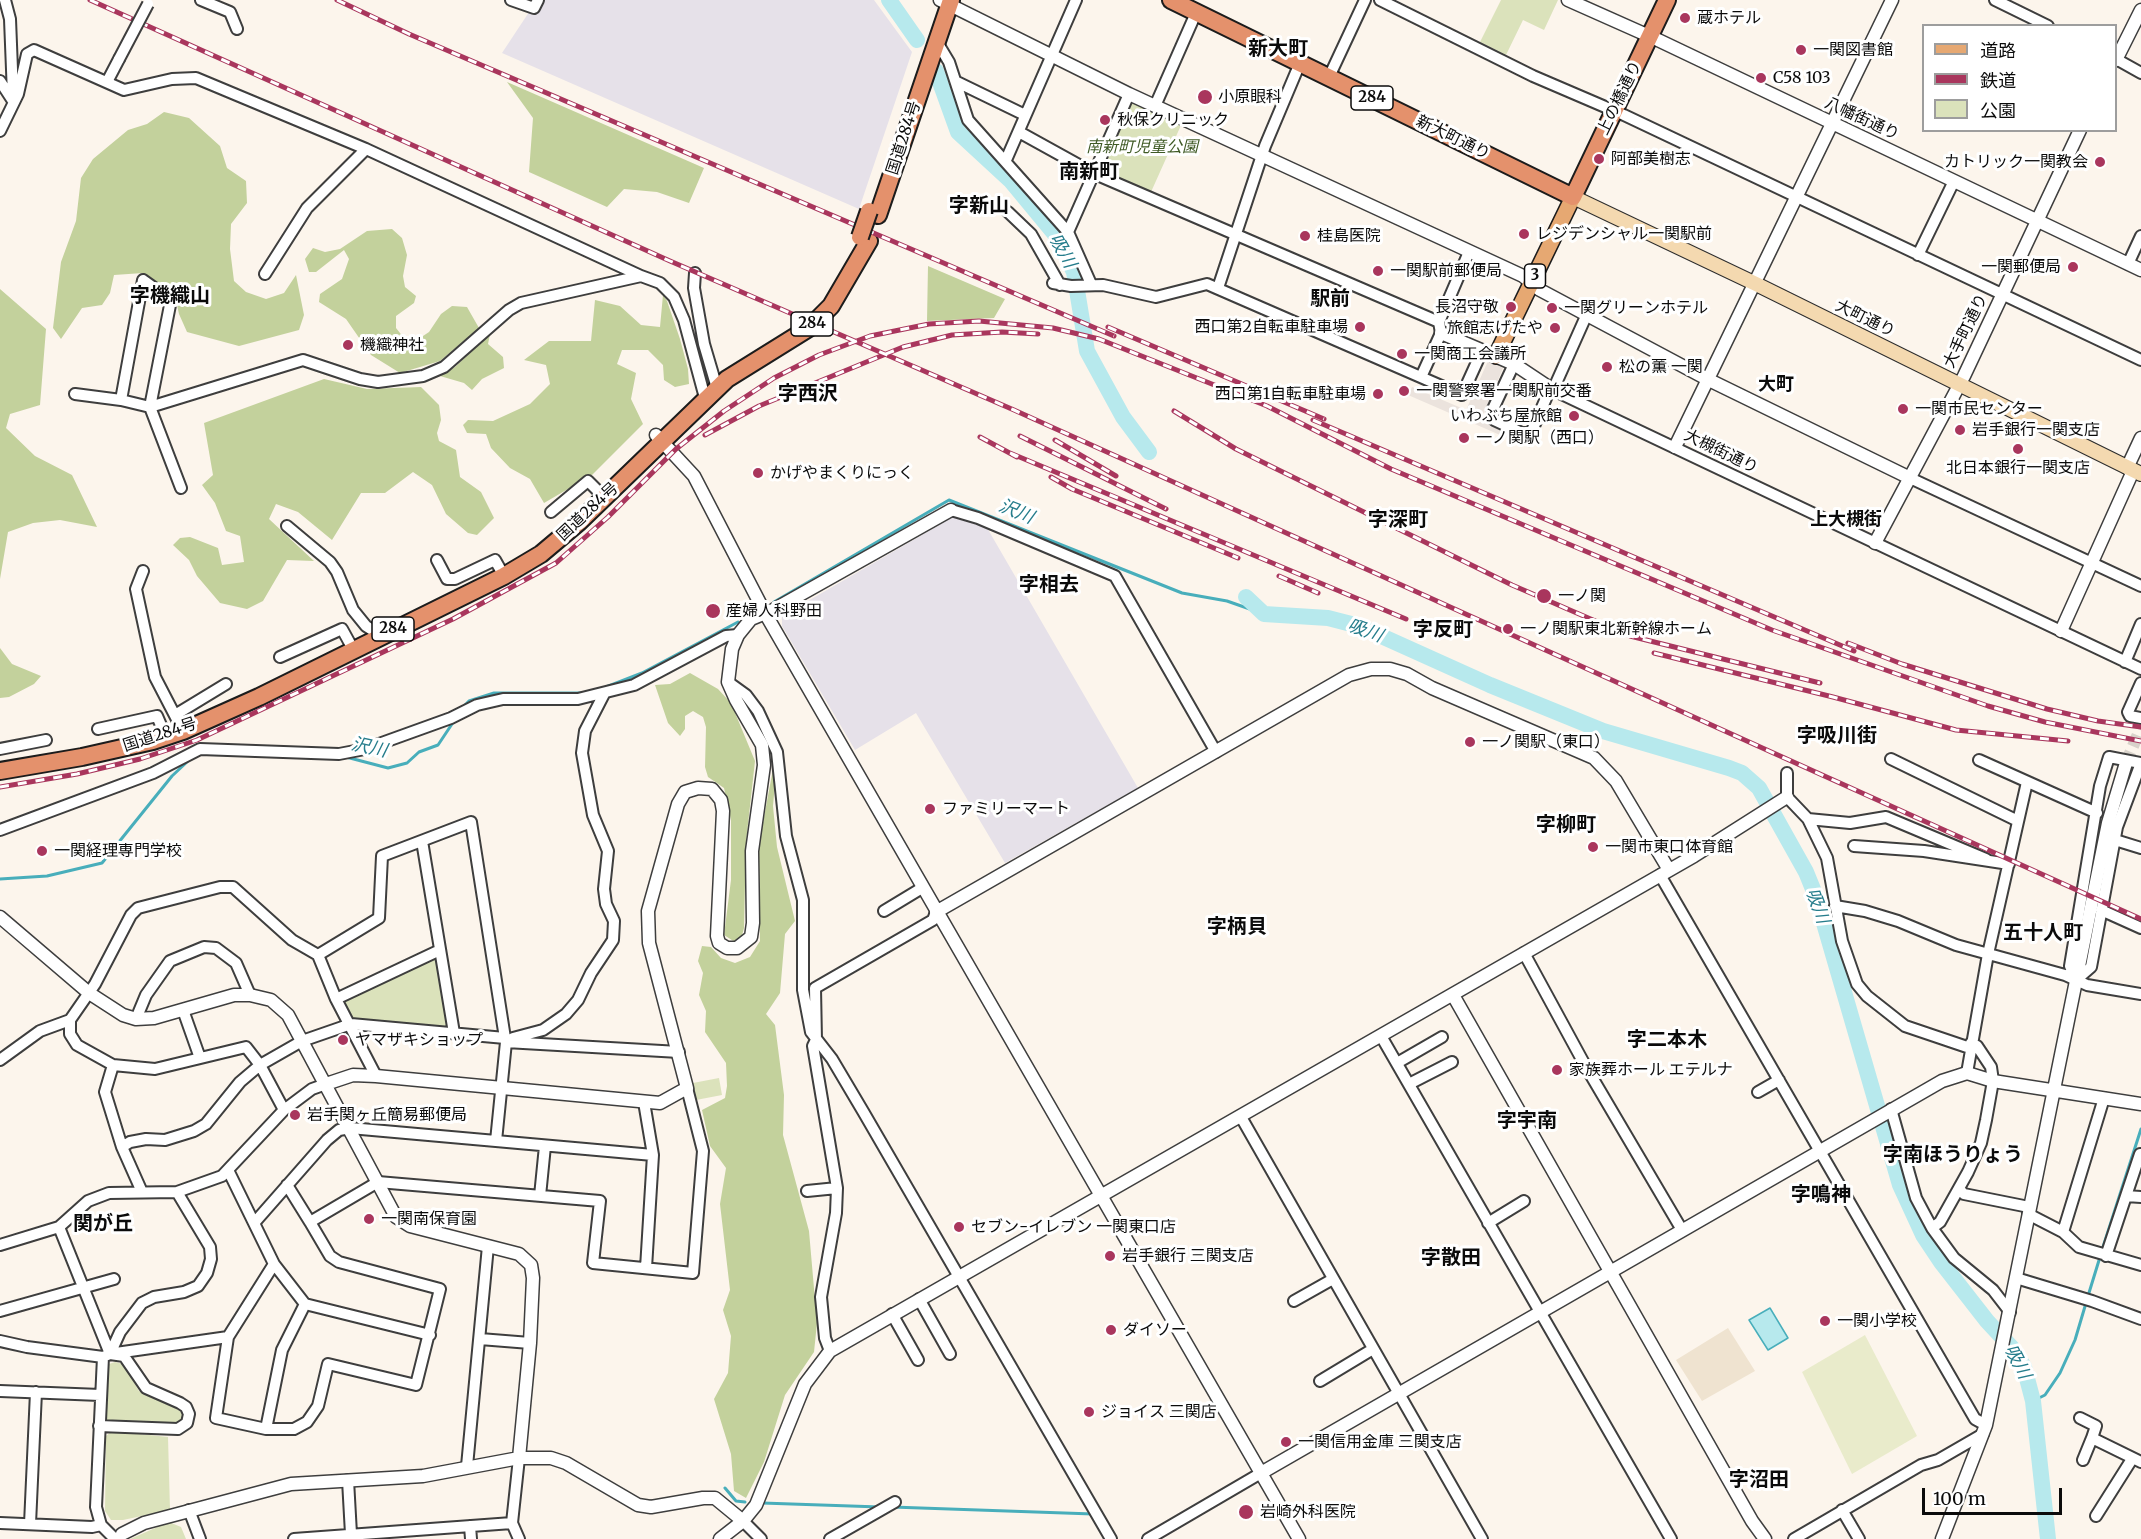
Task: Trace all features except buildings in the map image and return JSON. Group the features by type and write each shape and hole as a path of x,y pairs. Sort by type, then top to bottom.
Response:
{"highway":[{"name":"新大町通り","path":"1171,0 1573,197"},
{"name":"上の橋通り","path":"1573,197 1667,0"},
{"name":"国道284号","path":"874,213 935,44 945,1"},
{"name":"国道284号","path":"0,771 82,757 164,734 179,723 243,697 502,573 602,494 710,388 809,328 831,306 865,239 945,1"},
{"name":"国道284号","path":"0,763 164,734"}],"main road":[{"name":"3","path":"1497,356 1573,197"},
{"name":"大町通り","path":"1573,197 1756,284 2134,471"}],"street":[{"path":"5,0 10,20 14,102"},
{"path":"201,0 230,12 237,29"},
{"path":"511,0 534,8 538,0"},
{"path":"1006,160 1076,0"},
{"path":"1329,77 1365,0"},
{"path":"1380,0 1533,76 1614,111 2141,360"},
{"name":"八幡街通り","path":"1568,0 2141,270"},
{"path":"1675,447 1892,0"},
{"path":"945,1 1129,94 1523,276 1587,314 1707,379 2091,565 2141,586"},
{"path":"2000,1 2044,24"},
{"path":"107,82 148,2"},
{"path":"2117,57 2141,10"},
{"path":"1155,106 1196,13"},
{"path":"935,44 940,46 957,82 961,105 968,120 1068,232 1089,284"},
{"path":"0,131 18,94 27,54 34,50 124,90 172,78 196,78 366,149 660,283 674,297 710,388"},
{"path":"2117,60 2141,73"},
{"path":"1218,288 1238,235 1262,155 1300,63"},
{"path":"0,81 14,102"},
{"path":"957,82 1025,114"},
{"path":"1068,232 1129,94"},
{"path":"1018,132 1095,174 1238,235 1440,328 1482,351 1514,364 1552,389"},
{"name":"大手町通り","path":"1875,543 1959,384 2079,132"},
{"path":"265,274 308,208 366,149"},
{"path":"1918,255 1954,181"},
{"path":"1008,212 1031,234 1061,285 1089,284 1156,297 1207,284 1462,395 1482,351"},
{"path":"2128,264 2141,236"},
{"path":"1421,377 1469,252"},
{"path":"695,273 696,299 710,388"},
{"path":"75,394 150,407 303,360 360,379 378,382 423,376 444,367 521,303 641,276"},
{"path":"120,400 143,280 171,300 150,407 181,488"},
{"path":"1514,364 1492,411 1494,420 1522,433 1531,433 1587,314"},
{"name":"大槻街通り","path":"1552,389 2141,669"},
{"path":"659,438 694,476 765,613 1299,1539"},
{"path":"2061,632 2134,471 2141,438"},
{"path":"551,512 588,481 602,494"},
{"path":"310,1222 378,1182 600,1201 593,1263 693,1273 703,1151 649,943 647,927 650,898 672,831 678,804 685,792 698,788 711,789 721,800 722,865 715,928 719,943 727,948 737,948 751,937 753,923 752,852 764,765 762,745 728,682 732,649 738,634 751,619 951,510 978,518 1115,576 1216,752"},
{"path":"287,526 330,562 337,572 353,610 376,633"},
{"path":"437,560 447,579 455,579 495,560 502,573"},
{"path":"143,571 136,589 155,677 179,723 226,684"},
{"path":"2125,662 2141,624"},
{"path":"280,657 342,629 350,646"},
{"path":"0,830 153,773 200,749 339,754 365,749 451,718 465,710 503,699 578,699 604,694 653,677 726,636 738,634"},
{"path":"830,1351 825,1338 821,1297 836,1213 837,1188 813,1046 816,1040 815,988 933,920 936,912 1349,675 1371,669 1390,669 1594,758 1616,781 1819,1151 1975,1419 1984,1430"},
{"path":"728,682 746,695 758,711 777,752 786,836 803,900 803,990 811,1032 832,1059 864,1113 1111,1539"},
{"path":"2141,683 2128,712 2130,716 2141,718"},
{"path":"506,1040 543,1030 567,1014 578,1000 591,973 613,940 614,921 606,904 604,889 608,851 592,815 582,753 585,731 604,694"},
{"path":"98,729 157,716 164,734"},
{"path":"0,749 46,740"},
{"path":"2109,757 2141,763 2115,840 2091,967 2076,980 2070,966 2100,786 2109,757"},
{"path":"1891,759 2018,820"},
{"path":"1979,760 2097,813"},
{"path":"1942,1539 1984,1430 2002,1353 2108,823 2126,763"},
{"path":"1783,799 1787,773"},
{"path":"1967,1073 1988,954 2027,782"},
{"path":"720,1539 743,1521 756,1505 768,1482 805,1384 830,1351 1453,995 1664,872 1783,799"},
{"path":"1783,799 1808,819 1827,858 1835,906 1850,970 1867,996 1905,1026 1970,1046 1977,1046 1991,1067 1993,1082 1981,1143 1940,1222 1932,1228"},
{"path":"1808,819 1850,823 1886,817 1986,859"},
{"path":"318,955 379,918 382,856 471,822 506,1040 496,1141"},
{"path":"2115,840 2141,848"},
{"path":"422,841 454,1033"},
{"path":"1854,846 1986,859 2009,864"},
{"path":"0,1060 40,1031 70,1020 89,993 131,915 138,908 220,887 233,888 292,940 318,955 336,999 376,1076"},
{"path":"884,911 922,888"},
{"path":"1835,906 1865,911 1899,921 1956,945 2065,975 2087,985 2141,994"},
{"path":"2101,910 2141,928"},
{"path":"0,917 89,993 109,1008 136,1019 154,1018 234,995 250,995 271,1000 288,1015 396,1217 410,1226 519,1254 531,1265 533,1278 530,1343 512,1523 519,1539"},
{"path":"136,1019 147,995 170,960 204,947 216,948 236,963 250,995"},
{"path":"336,999 440,950"},
{"path":"1524,953 1586,1067 1682,1230"},
{"path":"1453,995 1752,1521 1765,1539"},
{"path":"183,1010 200,1058"},
{"path":"70,1020 70,1034 77,1045 113,1065 155,1069 246,1047 260,1065 284,1110"},
{"path":"122,1147 146,1139 165,1140 206,1124 240,1082 260,1065 302,1041 351,1024 506,1040 679,1052"},
{"path":"1381,1036 1671,1539"},
{"path":"1397,1063 1442,1037"},
{"path":"1409,1084 1452,1062"},
{"path":"113,1065 105,1092 122,1147 142,1192"},
{"path":"1148,1539 1941,1081 1967,1073 1993,1082 2141,1104"},
{"path":"0,1245 59,1227 88,1201 109,1193 177,1192 222,1176 284,1110 312,1089 354,1075 660,1103 687,1088"},
{"path":"1758,1092 1779,1080"},
{"path":"2063,1232 2104,1098"},
{"path":"644,1102 653,1155 646,1268"},
{"path":"1885,1113 1916,1198 1932,1228 1954,1258 1993,1290 2010,1312"},
{"path":"1241,1117 1482,1539"},
{"path":"255,1222 327,1140 339,1130 350,1128 653,1155"},
{"path":"540,1196 545,1146"},
{"path":"2106,1256 2140,1154"},
{"path":"228,1170 274,1264 305,1304 430,1335"},
{"path":"274,1264 228,1337 216,1419 266,1429 294,1428 307,1422 318,1406 328,1364 416,1385 441,1289 339,1262 330,1256 287,1185"},
{"path":"807,1191 837,1188"},
{"path":"1959,1189 1964,1194 2029,1211 2063,1232 2079,1246 2141,1265"},
{"path":"177,1192 210,1247 207,1273 198,1286 184,1292 154,1297 142,1303 106,1355 100,1395 96,1507 101,1525 119,1538 144,1523 291,1484 423,1476 519,1458 551,1458 566,1463 638,1505 651,1507 703,1497 715,1498 761,1539"},
{"path":"2126,1196 2141,1197"},
{"path":"1488,1223 1524,1201"},
{"path":"59,1227 106,1355"},
{"path":"467,1466 488,1246"},
{"path":"2016,1278 2092,1300 2141,1319"},
{"path":"0,1311 114,1279"},
{"path":"1294,1301 1333,1279"},
{"path":"919,1299 950,1354"},
{"path":"266,1429 282,1350 305,1304"},
{"path":"892,1314 918,1360"},
{"path":"106,1355 228,1337"},
{"path":"480,1339 530,1343"},
{"path":"0,1341 27,1347 124,1356 146,1388 180,1403 186,1407 189,1414 187,1424 178,1429 99,1426"},
{"path":"1320,1381 1373,1349"},
{"path":"0,1391 100,1395"},
{"path":"30,1524 36,1392"},
{"path":"2080,1418 2096,1426 2083,1460"},
{"path":"1794,1539 1984,1430"},
{"path":"2092,1438 2136,1461 2096,1516"},
{"path":"348,1480 351,1534"},
{"path":"830,1539 895,1502"},
{"path":"189,1510 200,1539"},
{"path":"1842,1510 1859,1539"},
{"path":"0,1523 92,1527 101,1525"},
{"path":"294,1539 351,1534 411,1534 512,1523"},
{"path":"470,1526 471,1539"}],"shaded area":[{"path":"537,0 874,0 912,52 859,209 502,53"},
{"path":"1488,361 1503,368 1482,418 1526,437 1530,448 1408,395 1412,387 1466,410"},
{"path":"953,517 986,526 1138,788 1005,863 916,713 855,750 782,626 782,616"},
{"path":"1728,1328 1755,1371 1702,1401 1676,1360"}],"green space":[{"path":"1501,0 1558,0 1544,30 1523,20 1506,55 1480,42"},
{"path":"507,82 704,168 689,203 657,192 624,189 607,207 529,172 533,118"},
{"name":"南新町児童公園","path":"1132,101 1182,123 1151,192 1101,170"},
{"path":"164,112 189,118 220,146 227,168 246,181 247,203 231,224 230,249 234,281 246,292 266,299 284,293 296,275 304,315 299,330 239,346 187,332 179,314 175,296 143,273 114,275 110,293 102,305 82,308 61,339 53,328 61,262 76,221 81,178 93,159 128,130 147,124"},
{"path":"392,229 402,238 407,255 403,276 405,287 416,296 414,303 396,316 396,328 404,338 417,340 429,332 441,314 452,306 467,307 479,328 440,361 400,373 371,355 346,319 319,302 320,294 342,279 349,259 344,250 316,272 309,272 305,259 313,248 325,252 340,249 367,231"},
{"path":"928,266 1005,299 994,318 927,321"},
{"path":"0,289 46,329 40,405 10,414 6,428 35,456 72,475 97,527 60,520 33,523 8,532 0,579"},
{"path":"663,295 680,339 688,369 689,384 675,387 664,380 663,365 648,350 622,350 617,364 636,373 631,399 643,424 592,475 544,503 530,479 510,468 491,448 486,434 467,433 463,425 468,420 493,421 530,404 550,384 546,365 524,360 549,341 591,341 595,300 620,306 641,325 660,327"},
{"path":"490,334 488,344 503,357 504,368 482,379 472,390 464,383 440,376 455,367"},
{"path":"324,379 367,389 421,387 439,405 441,420 437,433 439,441 456,450 460,477 481,492 494,518 477,535 468,533 446,514 432,485 413,472 385,493 361,493 332,540 298,512 276,504 269,519 314,561 287,560 263,601 247,609 220,603 197,576 189,560 173,545 180,538 190,537 218,548 222,565 244,562 240,536 226,531 215,503 202,485 213,475 204,423"},
{"path":"0,648 12,664 41,676 34,684 9,697 0,698"},
{"path":"690,673 718,689 731,703 755,761 746,842 744,928 741,939 735,942 724,935 731,880 731,820 724,788 708,777 705,767 706,727 703,717 693,711 685,716 685,729 680,736 668,723 655,685 670,684"},
{"path":"773,769 776,772 773,806 777,847 795,921 785,934 780,993 766,1014 775,1025 784,1095 783,1135 809,1231 817,1323 814,1352 785,1395 764,1462 746,1498 734,1491 731,1454 714,1399 728,1373 731,1336 723,1310 730,1290 720,1204 726,1168 710,1146 702,1110 725,1098 727,1086 726,1063 705,1032 706,1011 699,995 703,973 698,961 702,946 711,947 721,958 735,963 750,957 760,941 759,844"},
{"path":"439,956 450,1024 445,1029 351,1020 344,1001"},
{"path":"719,1078 722,1095 696,1100 693,1083"},
{"path":"1865,1335 1917,1436 1852,1474 1802,1372"},
{"path":"115,1362 123,1364 139,1391 174,1406 184,1415 183,1421 180,1424 110,1423 105,1418 109,1364"},
{"path":"112,1431 168,1437 170,1510 123,1520 111,1520 105,1511 106,1436"},
{"path":"169,1522 181,1527 186,1539 130,1539"}],"water":[{"path":"1770,1308 1788,1338 1768,1350 1749,1320"}],"waterway":[{"name":"吸川","path":"889,0 917,40"},
{"name":"吸川","path":"936,71 958,132 1010,180 1058,238 1074,272 1087,351 1123,417 1149,452"},
{"name":"沢川","path":"774,602 949,500 1182,593 1227,601 1264,614"},
{"name":"吸川","path":"1246,597 1264,614 1328,618 1359,626 1490,685 1603,731 1742,773 1759,788 1806,872 1817,899 1900,1185 1923,1235 1941,1262 1987,1321 2013,1349 2024,1367 2033,1401 2048,1539"},
{"name":"沢川","path":"606,687 642,673 738,622"},
{"name":"沢川","path":"460,710 469,701 494,693 583,693"},
{"name":"沢川","path":"346,757 388,768 407,763 419,752 438,745 454,721"},
{"name":"沢川","path":"0,879 47,876 102,863 172,776 188,761"},
{"path":"2102,1250 2141,1129"},
{"path":"2088,1296 2100,1257"},
{"path":"2033,1401 2045,1395 2060,1373 2075,1340 2086,1303"},
{"path":"725,1488 736,1501 745,1502"},
{"path":"762,1503 880,1507"},
{"path":"892,1507 1093,1514"}],"tunnel":[{"path":"2126,763 2141,727"}],"railway":[{"path":"90,0 670,261 1014,410 2141,919"},
{"path":"337,0 409,34 1114,336"},
{"path":"0,787 77,774 140,759 197,740 453,619 556,563 608,517 676,449 724,411 774,378 819,355 870,336 929,324 979,321 1053,328 1099,339 1267,406 1391,469 1772,630 1988,706 2045,722 2141,741"},
{"path":"1108,327 1324,419"},
{"path":"705,435 759,406 903,347 952,335 1002,332 1038,334"},
{"path":"1174,411 1236,449 1512,585 1630,636 1820,683"},
{"path":"1313,420 1854,651"},
{"path":"1020,436 1166,509"},
{"path":"980,437 1017,457"},
{"path":"1055,440 1116,476"},
{"path":"1010,453 1406,619"},
{"path":"1051,477 1072,489 1238,558"},
{"path":"1279,576 1318,593"},
{"path":"1848,643 1902,664 2047,709 2098,721 2141,727"},
{"path":"1654,653 1956,730 2068,741"}],"place":[{"name":"蔵ホテル","path":"1685,18"},
{"name":"一関図書館","path":"1801,50"},
{"name":"C58 103","path":"1761,78"},
{"name":"小原眼科","path":"1205,97"},
{"name":"秋保クリニック","path":"1105,120"},
{"name":"阿部美樹志","path":"1599,159"},
{"name":"カトリック一関教会","path":"2100,162"},
{"name":"レジデンシャル一関駅前","path":"1524,234"},
{"name":"桂島医院","path":"1305,236"},
{"name":"一関郵便局","path":"2073,267"},
{"name":"一関駅前郵便局","path":"1378,271"},
{"name":"長沼守敬","path":"1511,307"},
{"name":"一関グリーンホテル","path":"1552,308"},
{"name":"西口第2自転車駐車場","path":"1360,327"},
{"name":"旅館志げたや","path":"1555,328"},
{"name":"機織神社","path":"348,345"},
{"name":"一関商工会議所","path":"1402,354"},
{"name":"松の薫 一関","path":"1607,367"},
{"name":"一関警察署一関駅前交番","path":"1404,391"},
{"name":"西口第1自転車駐車場","path":"1378,394"},
{"name":"一関市民センター","path":"1903,409"},
{"name":"いわぶち屋旅館","path":"1574,416"},
{"name":"岩手銀行一関支店","path":"1960,430"},
{"name":"一ノ関駅（西口）","path":"1464,438"},
{"name":"北日本銀行一関支店","path":"2018,449"},
{"name":"かげやまくりにっく","path":"758,473"},
{"name":"一ノ関","path":"1544,596"},
{"name":"産婦人科野田","path":"713,611"},
{"name":"一ノ関駅東北新幹線ホーム","path":"1508,629"},
{"name":"一ノ関駅（東口）","path":"1470,742"},
{"name":"ファミリーマート","path":"930,809"},
{"name":"一関市東口体育館","path":"1593,847"},
{"name":"一関経理専門学校","path":"42,851"},
{"name":"ヤマザキショップ","path":"343,1040"},
{"name":"家族葬ホール エテルナ","path":"1557,1070"},
{"name":"岩手関ヶ丘簡易郵便局","path":"295,1115"},
{"name":"一関南保育園","path":"369,1219"},
{"name":"セブン-イレブン 一関東口店","path":"959,1227"},
{"name":"岩手銀行 三関支店","path":"1110,1256"},
{"name":"一関小学校","path":"1825,1321"},
{"name":"ダイソー","path":"1111,1330"},
{"name":"ジョイス 三関店","path":"1089,1412"},
{"name":"一関信用金庫 三関支店","path":"1286,1442"},
{"name":"岩崎外科医院","path":"1246,1512"}],"district":[{"name":"新大町","path":"1278,49"},
{"name":"南新町","path":"1089,172"},
{"name":"字新山","path":"979,206"},
{"name":"字機織山","path":"170,296"},
{"name":"駅前","path":"1330,299"},
{"name":"大町","path":"1776,385"},
{"name":"字西沢","path":"808,394"},
{"name":"字深町","path":"1398,520"},
{"name":"上大槻街","path":"1846,520"},
{"name":"字相去","path":"1049,585"},
{"name":"字反町","path":"1443,630"},
{"name":"字吸川街","path":"1837,736"},
{"name":"字柳町","path":"1566,825"},
{"name":"字柄貝","path":"1237,927"},
{"name":"五十人町","path":"2043,933"},
{"name":"字二本木","path":"1667,1040"},
{"name":"字宇南","path":"1527,1121"},
{"name":"字南ほうりょう","path":"1953,1155"},
{"name":"字鳴神","path":"1821,1195"},
{"name":"関が丘","path":"103,1224"},
{"name":"字散田","path":"1451,1258"},
{"name":"字沼田","path":"1759,1480"}]}
